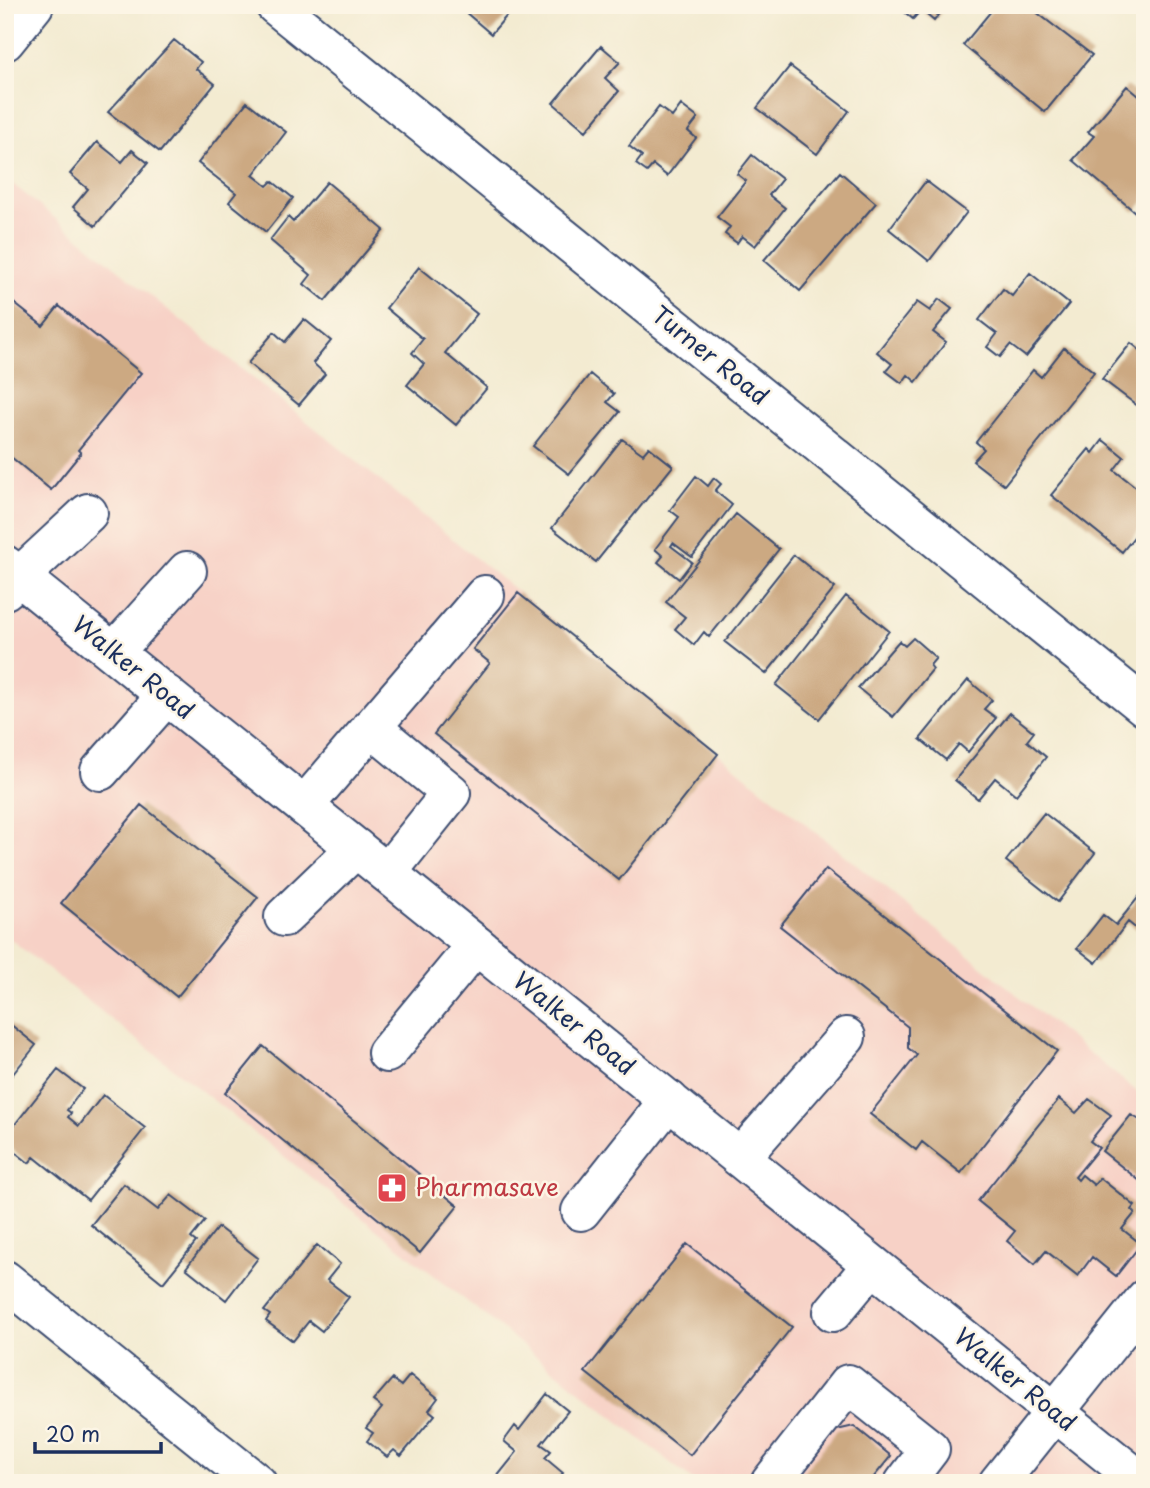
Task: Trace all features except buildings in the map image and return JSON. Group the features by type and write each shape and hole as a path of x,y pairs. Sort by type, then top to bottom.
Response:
{"street":[{"path":"5,41 34,5"},
{"name":"Turner Road","path":"275,5 1145,707"},
{"path":"10,577 88,513"},
{"path":"114,652 187,570"},
{"name":"Walker Road","path":"10,577 114,652 1143,1483"},
{"path":"304,806 485,595"},
{"path":"100,771 167,695"},
{"path":"371,727 451,793 387,873"},
{"path":"284,917 356,848"},
{"path":"387,1053 476,945"},
{"path":"740,1158 846,1037"},
{"path":"581,1211 669,1100"},
{"path":"833,1312 872,1265"},
{"path":"5,1280 257,1483"},
{"path":"998,1483 1145,1299"},
{"path":"771,1483 848,1384 930,1449 904,1483"}],"shaded area":[{"path":"5,178 1145,1098 1145,1483 696,1483 5,935"}],"place":[{"name":"Pharmasave","path":"392,1188"}]}
